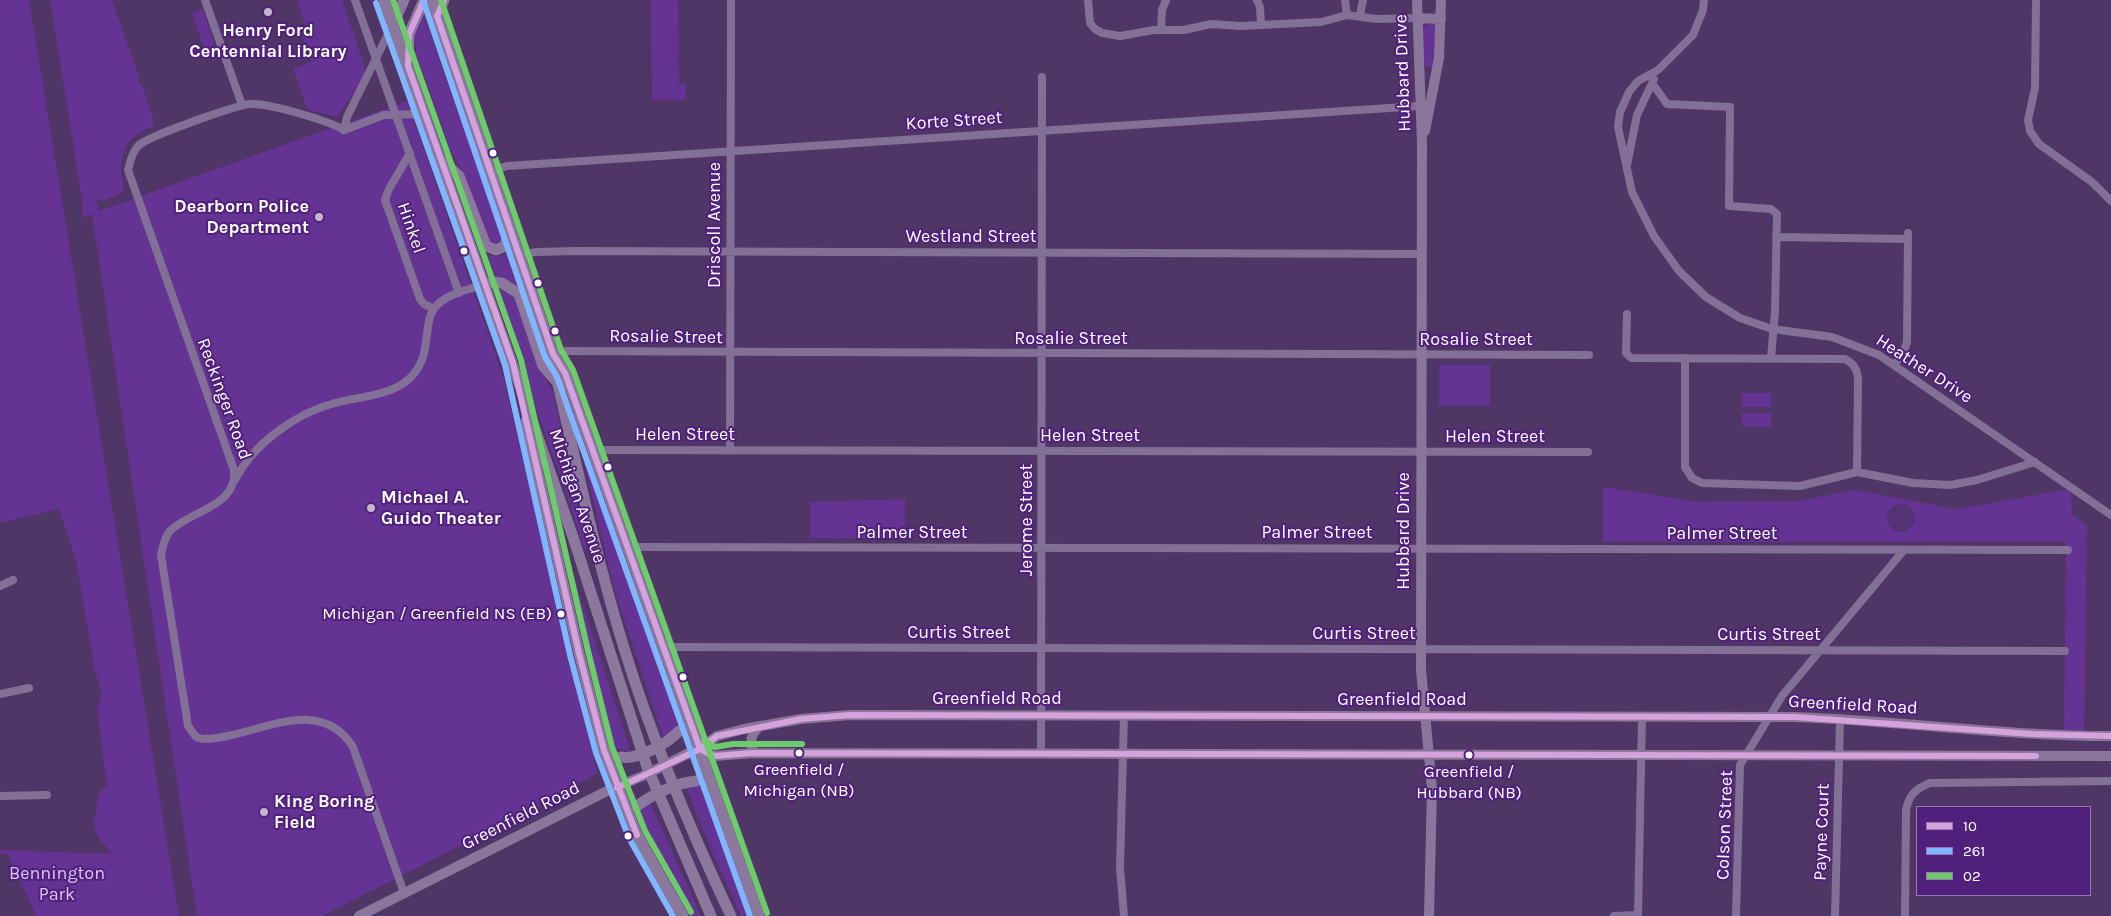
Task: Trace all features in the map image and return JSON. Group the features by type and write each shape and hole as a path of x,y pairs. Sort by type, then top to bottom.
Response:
{"main road":[{"name":"Michigan Avenue","path":"384,0 486,284 573,537 647,767 711,916"},
{"path":"393,24 404,0"},
{"path":"408,66 409,34 424,0"},
{"name":"Michigan Avenue","path":"432,0 552,353 603,574 625,650 662,758 730,916"},
{"path":"437,16 444,0"},
{"name":"Hubbard Drive","path":"1417,0 1422,144 1420,649 1432,789 1429,916"},
{"name":"Hubbard Drive","path":"1422,144 1437,70 1441,0"},
{"path":"1417,18 1441,18"},
{"path":"1418,68 1428,73 1437,70"},
{"path":"442,160 459,176 486,246 496,250 505,246 509,236 509,223"},
{"path":"486,284 502,283 519,294 543,366 558,384"},
{"path":"552,353 565,373 759,916"},
{"path":"512,363 579,653 602,743 629,818 645,852 683,916"},
{"path":"602,743 621,757 636,755 669,740 679,731 688,716"},
{"name":"Greenfield Road","path":"359,916 607,791 700,749 717,736 761,726 829,716 1769,717 1840,719 2018,734 2111,736"},
{"path":"753,753 750,741 752,733 761,726"},
{"path":"700,749 714,756 753,753 2111,756"},
{"path":"629,818 637,806 645,800 680,784 696,781 713,787"}],"street":[{"path":"205,0 242,105"},
{"path":"355,0 459,293"},
{"name":"Driscoll Avenue","path":"730,450 731,0"},
{"path":"1088,0 1090,23 1102,33 1120,36 1162,30 1184,30 1211,24 1240,26 1321,22 1347,15 1360,15 1377,19 1417,18"},
{"path":"1162,30 1162,10 1166,0"},
{"path":"1257,0 1260,6 1261,24"},
{"path":"1345,0 1347,15"},
{"path":"1360,15 1364,0"},
{"name":"Heather Drive","path":"1704,0 1703,10 1693,35 1658,70 1638,81 1629,92 1620,112 1619,139 1627,165 1632,192 1642,214 1679,271 1722,308 1756,324 1838,338 1858,345 1895,364 2111,515"},
{"path":"2036,0 2035,88 2028,120 2030,131 2040,144 2092,182 2111,201"},
{"path":"344,130 347,117 393,24"},
{"name":"Heather Drive","path":"1627,165 1637,115 1658,70"},
{"name":"Jerome Street","path":"1041,753 1042,76"},
{"path":"1652,83 1667,104 1730,107 1729,206 1771,209 1775,211 1776,237 1771,358"},
{"name":"Reckinger Road","path":"344,130 332,123 262,105 242,105 155,136 139,145 130,161 128,170 234,470 235,481 214,506 181,523 169,532 164,540 161,554 188,726 196,737 203,740 311,718 335,727 345,735 353,748 404,893"},
{"name":"Korte Street","path":"492,172 507,166 1420,106"},
{"path":"344,130 384,115 396,113 425,114"},
{"name":"Hinkel","path":"410,153 389,189 386,200 420,299 424,304 435,308"},
{"path":"1776,237 1908,236 1906,342 1904,351 1895,364"},
{"name":"Westland Street","path":"520,256 535,252 576,251 1422,254"},
{"path":"235,481 243,465 260,445 301,418 330,404 393,389 405,382 418,369 425,355 430,317 435,308 448,297 486,284"},
{"path":"1627,314 1626,353 1628,356 1636,359 1844,359 1854,367 1858,379 1857,472"},
{"name":"Rosalie Street","path":"552,353 1589,355"},
{"path":"1685,358 1685,467 1692,478 1711,485 1800,486 1857,472 1913,483 1950,485 1976,480 2035,462"},
{"name":"Helen Street","path":"593,450 1588,452"},
{"name":"Palmer Street","path":"627,546 2068,550"},
{"name":"Colson Street","path":"1736,916 1740,765 1782,696 1904,550"},
{"path":"0,586 13,580"},
{"name":"Curtis Street","path":"663,647 2065,651"},
{"path":"0,694 29,688"},
{"path":"1124,715 1120,868 1124,916"},
{"path":"1614,916 1638,916 1642,717"},
{"name":"Payne Court","path":"1835,916 1840,719"},
{"path":"1905,916 1906,810 1908,798 1918,788 1930,783 2111,781"},
{"path":"0,796 47,795"}],"green space":[{"name":"Bennington Park","path":"0,0 29,0 179,916 36,916 8,854 0,854 0,850 112,854 97,836 94,824 98,794 107,785 97,709 102,692 95,672 76,560 59,509 0,523"},
{"path":"50,0 112,0 138,74 139,83 142,85 154,121 151,128 141,132 128,144 124,151 121,168 124,188 121,194 102,201 96,198 99,211 407,101 503,376 597,773 554,798 322,916 197,916 92,214 82,218 82,199"},
{"path":"297,0 342,0 367,74 337,117 309,110 294,71 294,68 311,62 300,29 305,25"},
{"path":"651,0 678,0 679,84 686,84 686,99 652,100"},
{"path":"203,9 214,42 213,47 205,50 192,13"},
{"path":"424,16 502,237 498,244 490,244 462,172 449,146 416,52 415,33"},
{"path":"1428,24 1436,25 1436,63 1430,68 1425,66 1423,62 1423,28"},
{"path":"509,254 520,288 496,276 488,256 501,256"},
{"path":"498,287 514,297 542,372 553,392 587,548 584,549 517,353"},
{"path":"1439,365 1490,365 1490,405 1439,405"},
{"path":"1742,393 1771,393 1771,407 1742,407"},
{"path":"1742,413 1771,413 1771,427 1742,426"},
{"path":"575,415 678,711 676,727 664,739 615,592 573,416"},
{"path":"1603,487 1698,502 1799,501 1854,490 1957,509 2071,489 2072,515 2087,525 2084,731 2064,730 2066,542 1603,542"},
{"path":"905,499 905,538 810,538 810,502"},
{"path":"554,516 631,752 614,748 607,737"},
{"path":"685,785 697,785 710,793 754,916 741,916"},
{"path":"650,802 701,916 689,916 639,824 641,809"}],"shaded area":[{"path":"1901,504 1911,508 1915,518 1911,528 1901,532 1891,528 1887,518 1891,508"}],"transit line":[{"name":"02","path":"393,0 521,360 612,747 645,831 691,912"},
{"name":"10","path":"424,0 409,34 408,66 513,363 579,653 604,750 637,835"},
{"name":"02","path":"441,0 561,350 573,370 767,913"},
{"name":"10","path":"444,0 437,16 553,354 565,373 700,749"},
{"name":"261","path":"376,3 505,365 570,655 596,753 629,838 673,916"},
{"name":"261","path":"424,3 545,357 557,377 750,916"},
{"name":"10","path":"617,788 700,749 717,736 801,719 850,715 1795,717 2032,734 2111,736"},
{"name":"02","path":"704,741 715,747 733,744 802,744"},
{"name":"10","path":"702,750 714,756 753,753 2036,756"}],"place":[{"name":"Henry Ford Centennial Library","path":"268,12"},
{"name":"Dearborn Police Department","path":"319,217"},
{"name":"Michael A. Guido Theater","path":"371,508"},
{"name":"Michigan / Greenfield NS (EB)","path":"561,614"},
{"name":"Greenfield / Michigan (NB)","path":"799,753"},
{"name":"Greenfield / Hubbard (NB)","path":"1469,755"},
{"name":"King Boring Field","path":"264,812"}]}
